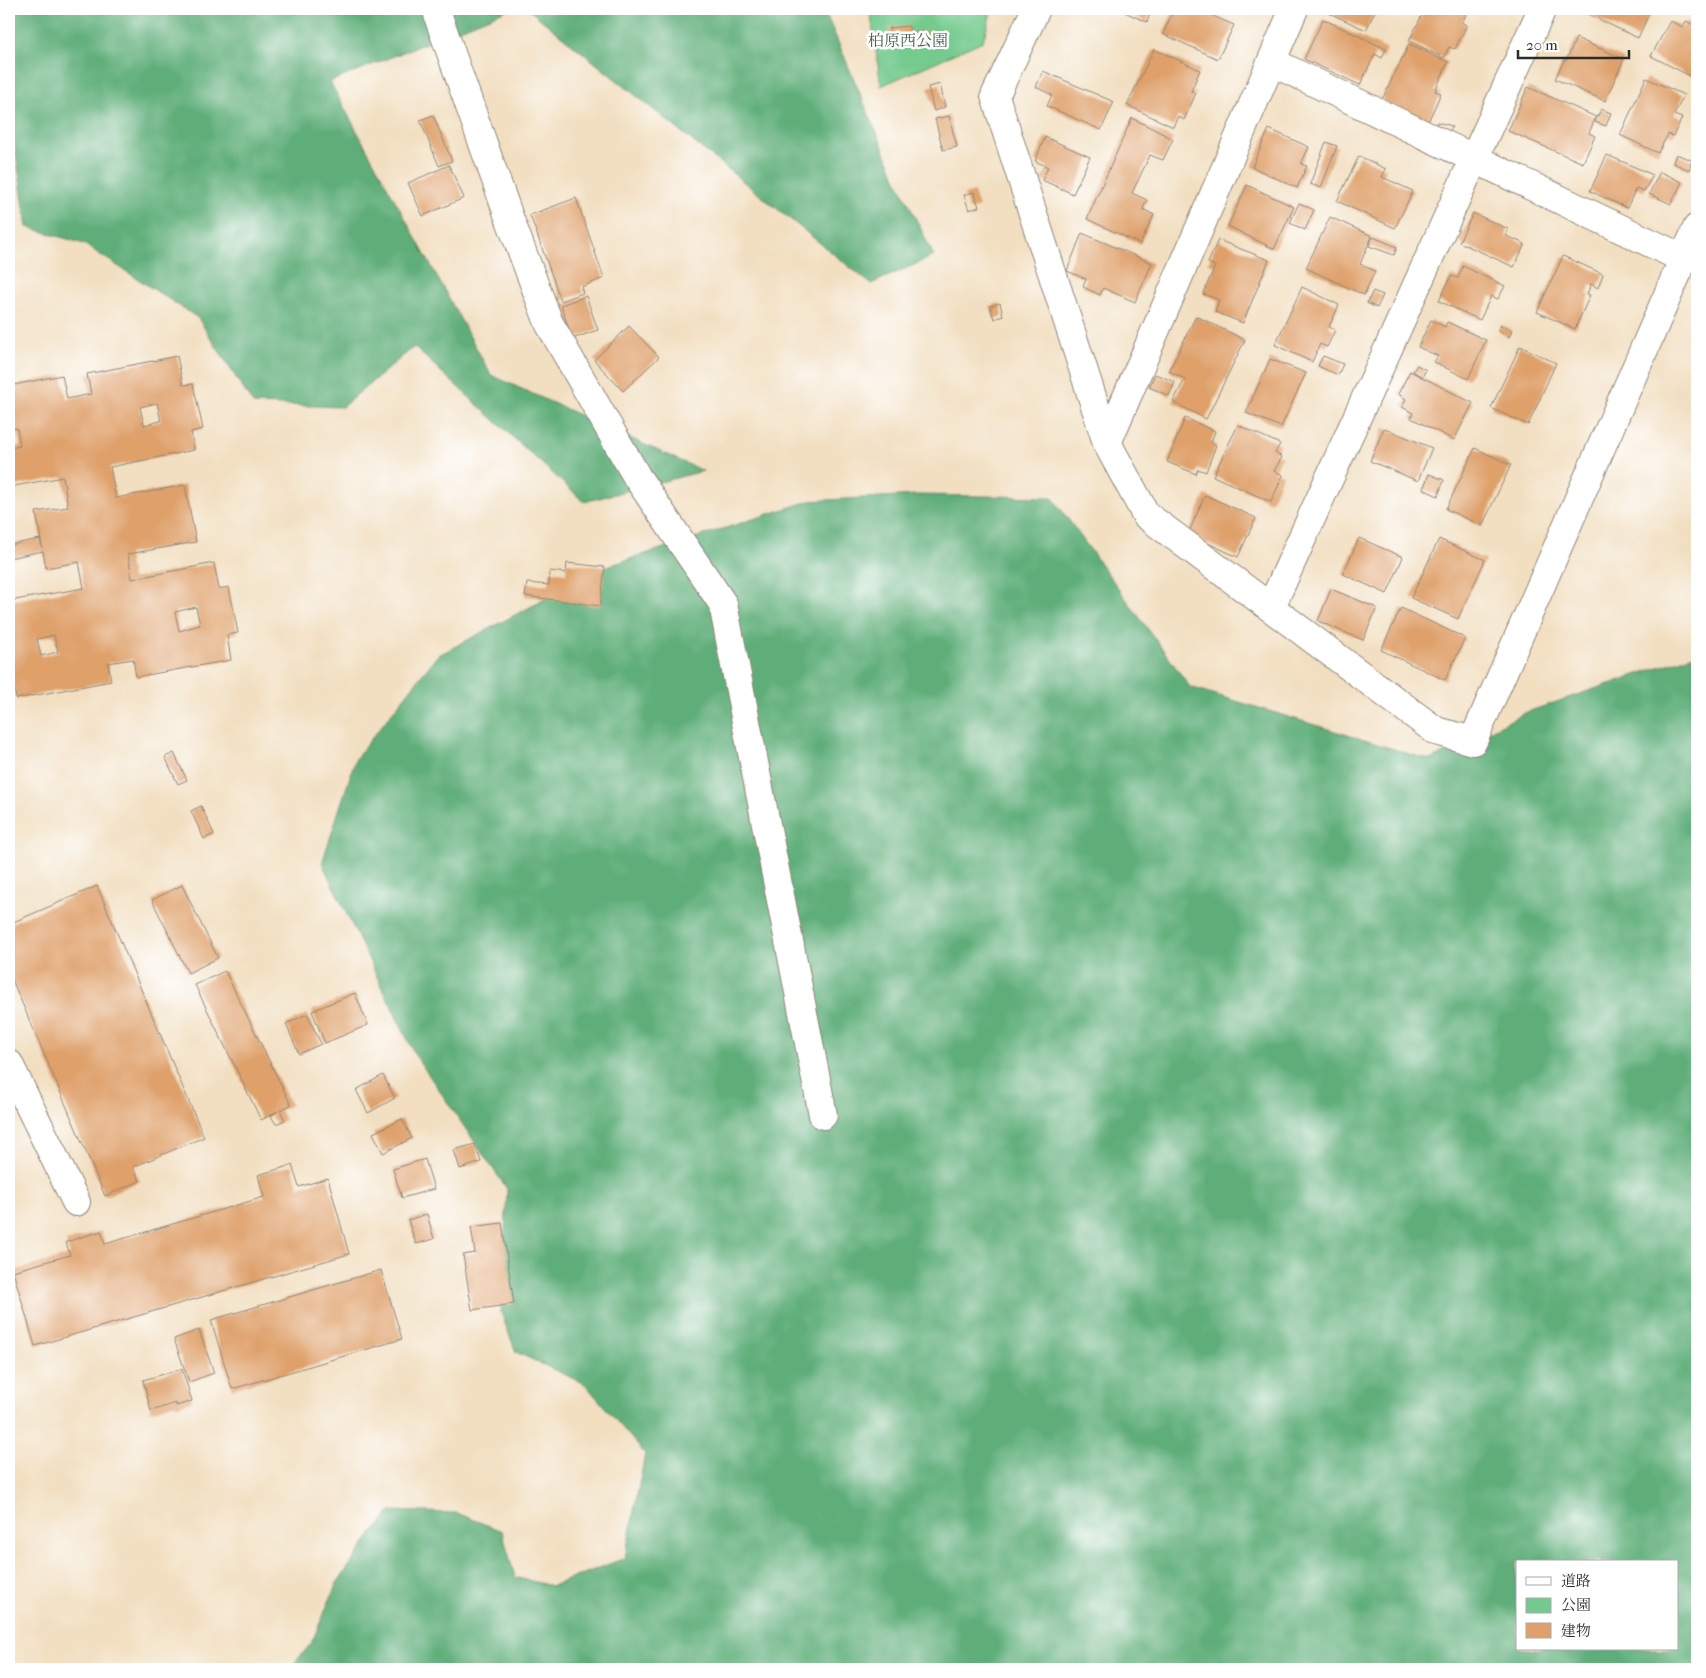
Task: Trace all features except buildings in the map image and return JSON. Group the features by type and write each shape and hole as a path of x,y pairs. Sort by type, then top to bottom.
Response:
{"street":[{"path":"437,9 506,207 549,322 637,477 723,604 823,1115"},
{"path":"1036,9 995,96 1107,443 1146,515 1436,731 1473,741 1697,228"},
{"path":"1107,443 1294,9"},
{"path":"1271,608 1542,9"},
{"path":"1272,62 1684,259"},
{"path":"9,1064 76,1202"}],"green space":[{"path":"9,9 509,9 330,82 491,375 703,471 584,502 414,347 342,407 253,404 198,318 84,244 27,227 9,107"},
{"path":"528,9 824,9 896,178 934,256 871,284"},
{"name":"柏原西公園","path":"870,9 992,9 983,41 881,86"},
{"path":"917,495 1052,497 1190,687 1430,760 1527,712 1697,654 1697,1669 289,1669 311,1644 337,1583 374,1532 392,1511 457,1513 502,1531 515,1577 552,1586 625,1558 645,1454 585,1384 516,1352 501,1313 507,1189 415,1055 322,863 356,758 437,656 608,566 809,501"}]}
